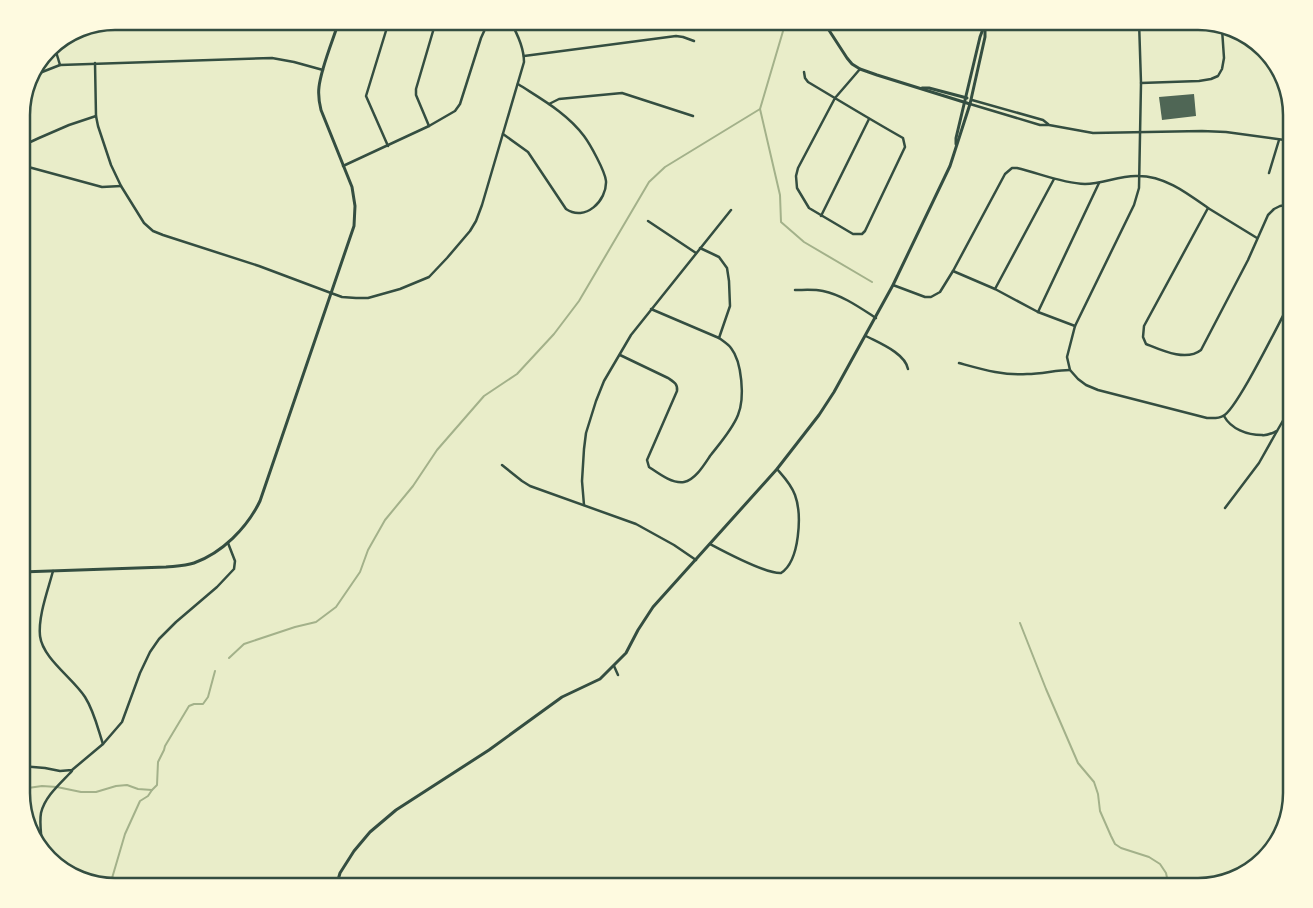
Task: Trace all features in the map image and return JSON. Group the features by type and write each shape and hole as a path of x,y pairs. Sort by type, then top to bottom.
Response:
{"street":[{"path":"30,572 182,566 195,563 208,557 228,542 244,526 260,502 354,226 355,206 352,188 318,98 319,85 336,30"},
{"path":"386,30 366,96 388,146"},
{"path":"429,126 416,95 416,89 433,30"},
{"path":"343,166 429,126 455,111 460,104 485,30"},
{"path":"95,63 96,116 104,146 121,186 144,223 153,231 259,266 342,297 368,298 400,289 428,276 447,258 476,221 522,70 524,56 514,30"},
{"path":"829,30 847,58 860,69 1040,125 1093,133 1139,131 1226,132 1283,141"},
{"path":"956,146 956,138 983,30"},
{"path":"339,878 354,851 370,832 396,810 489,750 562,697 600,679 614,666 626,653 653,607 776,470 819,415 876,318 950,166 972,100 985,30"},
{"path":"1139,30 1141,83 1138,188 1134,205 1075,326 1067,357 1070,370 1082,382 1098,390 1207,418 1224,416 1244,388 1283,316"},
{"path":"1141,83 1199,81 1218,76 1222,69 1224,58 1222,34"},
{"path":"524,56 676,36 694,41"},
{"path":"57,54 60,65"},
{"path":"42,72 60,65 272,58 323,70"},
{"path":"804,72 808,82 835,98 869,119 904,138 905,147 862,234 854,234 809,208 797,188 796,176 798,168 835,98 860,69"},
{"path":"503,134 528,152 566,209 577,214 598,205 606,183 605,177 584,135 549,104 518,84"},
{"path":"919,88 929,88 966,98 1042,120 1049,125"},
{"path":"549,104 559,100 622,93 693,116"},
{"path":"30,142 69,125 96,116"},
{"path":"821,216 869,119"},
{"path":"1269,172 1279,140"},
{"path":"30,167 102,187 121,186"},
{"path":"893,285 925,297 931,297 940,292 1005,174 1012,168 1054,179 1085,184 1138,176 1157,179 1172,184 1189,194 1256,238"},
{"path":"995,289 1054,179"},
{"path":"1038,312 1099,182"},
{"path":"1208,208 1144,326 1143,337 1146,344 1166,352 1188,355 1200,350 1239,277 1268,215 1274,209 1283,206"},
{"path":"584,505 583,466 586,433 604,381 626,342 731,210"},
{"path":"648,221 696,253"},
{"path":"700,248 720,257 727,268 730,306 719,338"},
{"path":"953,270 995,289 1038,312 1075,326"},
{"path":"795,290 822,290 849,301 876,318"},
{"path":"620,355 668,378 675,382 678,387 647,460 649,467 666,478 678,482 686,482 701,468 738,415 741,381 739,367 730,347 719,338 651,309"},
{"path":"866,336 903,359 908,369"},
{"path":"958,363 1003,374 1070,370"},
{"path":"1224,416 1235,428 1250,434 1263,436 1277,431"},
{"path":"1225,508 1259,463 1283,421"},
{"path":"502,464 530,486 636,524 696,560"},
{"path":"710,544 770,571 781,572 788,567 794,554 798,537 799,519 796,496 788,482 776,470"},
{"path":"42,837 41,813 44,806 55,789 72,770 103,744 122,722 140,673 150,652 159,639 223,582 234,569 235,561 228,542"},
{"path":"53,571 41,618 41,642 52,659 90,705 103,744"},
{"path":"614,666 618,675"},
{"path":"30,767 60,771 72,770"}],"building":[{"path":"1194,94 1196,116 1162,120 1159,97"}],"waterway":[{"path":"783,30 760,109 780,195 781,222 804,242 872,282"},
{"path":"229,658 244,644 316,622 336,607 360,572 368,550 385,520 413,486 437,450 484,396 517,374 554,334 579,301 649,182 665,167 760,109"},
{"path":"1020,623 1078,763 1094,782 1100,811 1115,844 1121,848 1149,857 1160,864 1167,878"},
{"path":"112,878 125,834 140,801 148,796 157,785 158,762 165,746 189,706 203,704 208,697 215,671"},
{"path":"30,788 42,786 81,792 96,792 127,785 138,789 152,790"}]}
